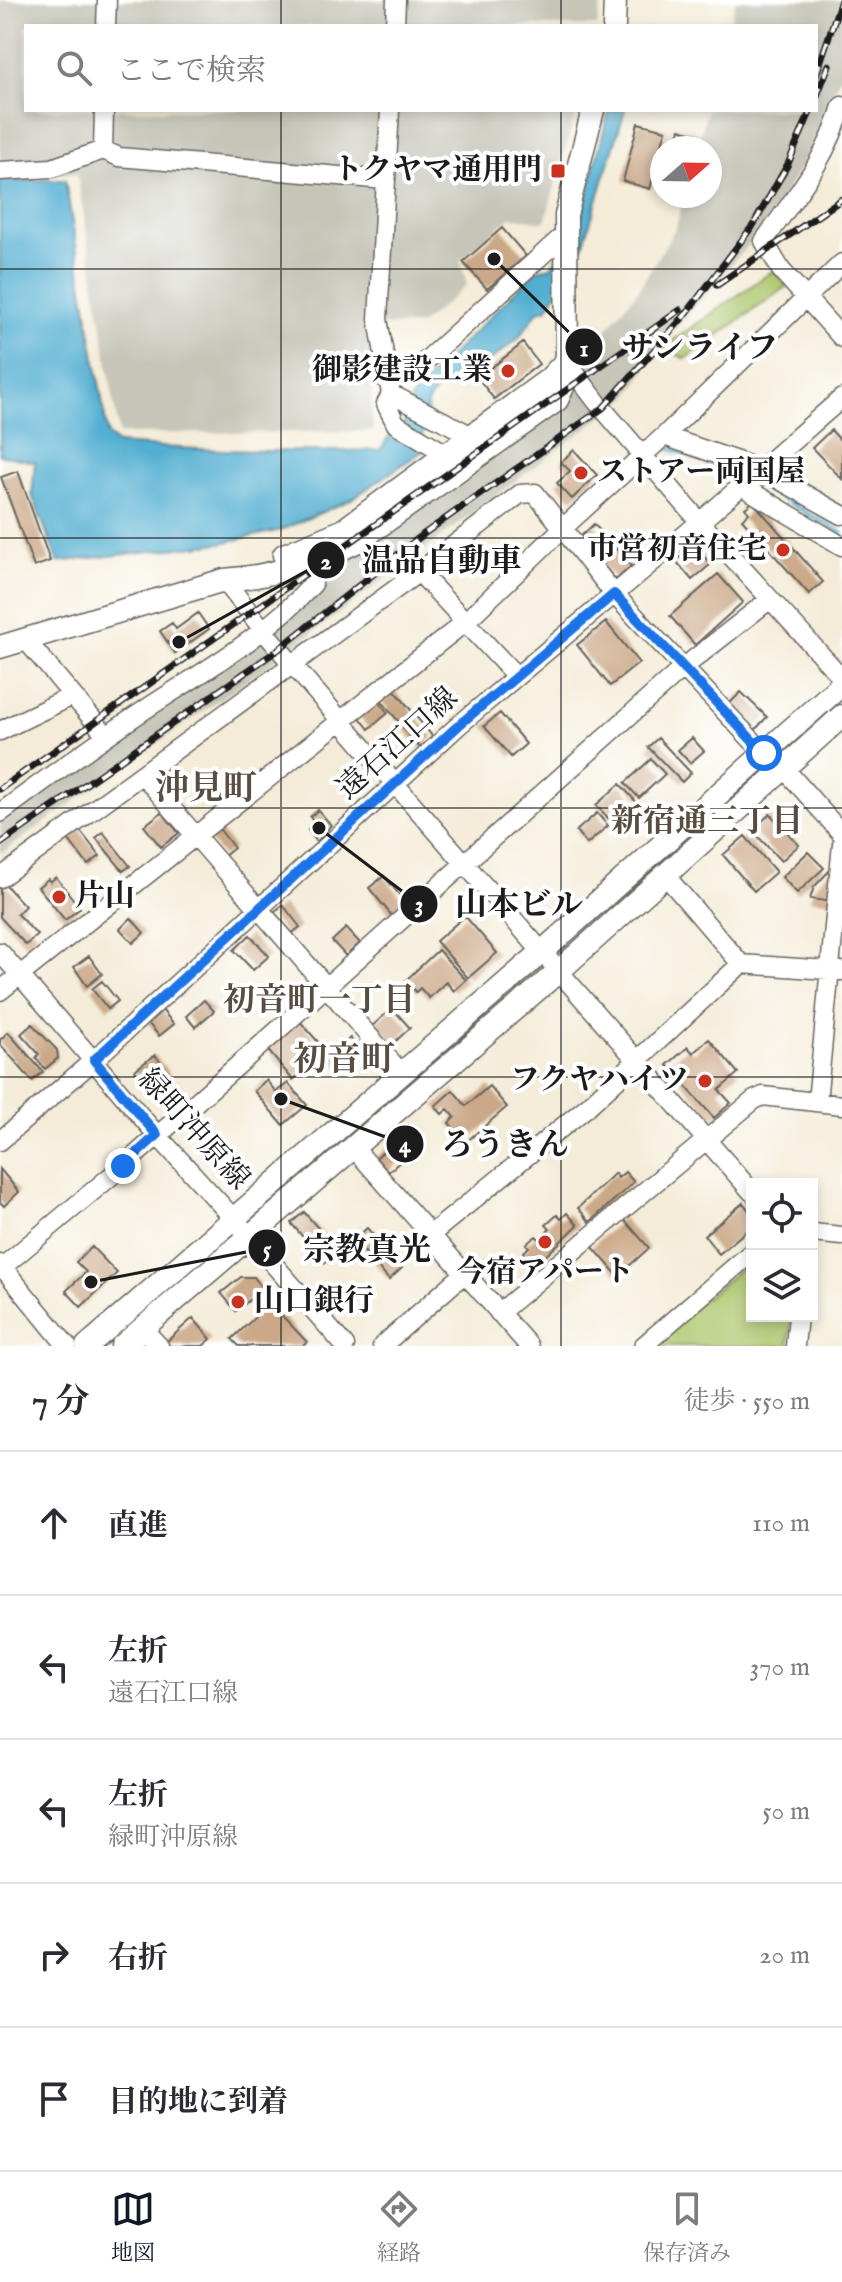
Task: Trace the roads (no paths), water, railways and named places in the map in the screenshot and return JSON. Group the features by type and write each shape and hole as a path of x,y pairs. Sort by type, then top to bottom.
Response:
{"main road":[{"path":"614,24 615,0"},
{"path":"224,580 256,578 309,562 358,541 557,400 567,378 566,215 592,112"},
{"path":"0,647 224,580 253,564 297,551 342,531 549,379 566,361"},
{"path":"87,1346 543,951 842,681"},
{"path":"122,1346 560,970 842,716"}],"street":[{"path":"106,24 107,0"},
{"path":"395,24 396,0"},
{"path":"842,106 839,133 764,241 781,270 842,338"},
{"path":"103,150 104,112"},
{"path":"390,112 378,319 394,392 431,417 472,436"},
{"path":"0,171 52,168 103,150 119,157 386,180"},
{"path":"448,455 396,424 386,404 421,365 565,238"},
{"path":"0,991 464,623 664,436 842,263"},
{"path":"566,361 597,402 700,522 842,681"},
{"name":"遠石江口線","path":"0,1141 94,1060 459,725 842,398"},
{"path":"664,436 749,478 842,515"},
{"path":"749,478 842,546"},
{"path":"0,878 419,572 520,494 535,493 614,594 764,753"},
{"path":"0,813 106,735 263,631 313,584 309,562"},
{"path":"419,572 516,676"},
{"path":"224,580 263,631 746,1185"},
{"path":"67,1346 1,1267 157,1135 466,864 684,667 769,600"},
{"path":"25,639 106,735"},
{"path":"0,731 72,696"},
{"path":"783,767 842,834"},
{"path":"142,774 401,1073"},
{"path":"817,1102 835,970 842,844"},
{"path":"665,875 741,964 835,970"},
{"name":"緑町沖原線","path":"0,952 157,1135 345,1346"},
{"path":"430,1235 587,1107 741,964"},
{"path":"499,1313 754,1100 763,1096 842,1105"},
{"path":"353,1147 529,1346"},
{"path":"818,1234 842,1236"},
{"path":"643,1346 746,1257"},
{"path":"382,1346 465,1273"},
{"path":"795,1346 797,1322"},
{"path":"142,1328 159,1346"}],"water":[{"path":"608,112 624,112 583,246 548,308 538,311 518,339 466,379 454,380 434,392 427,404 428,419 419,445 424,450 350,500 281,530 221,543 58,562 32,495 35,462 0,455 0,180 65,180 108,436 118,444 249,451 380,450 392,433 406,421 404,411 418,388 537,270 551,267 580,223"}],"waterway":[{"path":"670,448 742,477"},
{"path":"754,483 842,533"}],"railway":[{"path":"818,69 841,0"},
{"path":"818,93 829,65"},
{"path":"0,844 279,649 425,533 603,408 686,314 754,224 788,164 810,112"},
{"path":"717,285 842,199"},
{"path":"0,789 680,310"}],"place":[{"name":"トクヤマ通用門","path":"558,171"},
{"name":"サンライフ","path":"494,259"},
{"name":"御影建設工業","path":"508,371"},
{"name":"ストアー両国屋","path":"581,473"},
{"name":"市営初音住宅","path":"783,550"},
{"name":"温品自動車","path":"179,642"},
{"name":"山本ビル","path":"319,828"},
{"name":"片山","path":"59,897"},
{"name":"フクヤハイツ","path":"705,1081"},
{"name":"ろうきん","path":"281,1099"},
{"name":"今宿アパート","path":"545,1242"},
{"name":"宗教真光","path":"91,1282"},
{"name":"山口銀行","path":"238,1302"}],"district":[{"name":"沖見町","path":"206,789"},
{"name":"新宿通三丁目","path":"707,822"},
{"name":"初音町一丁目","path":"319,1001"},
{"name":"初音町","path":"344,1060"}]}
